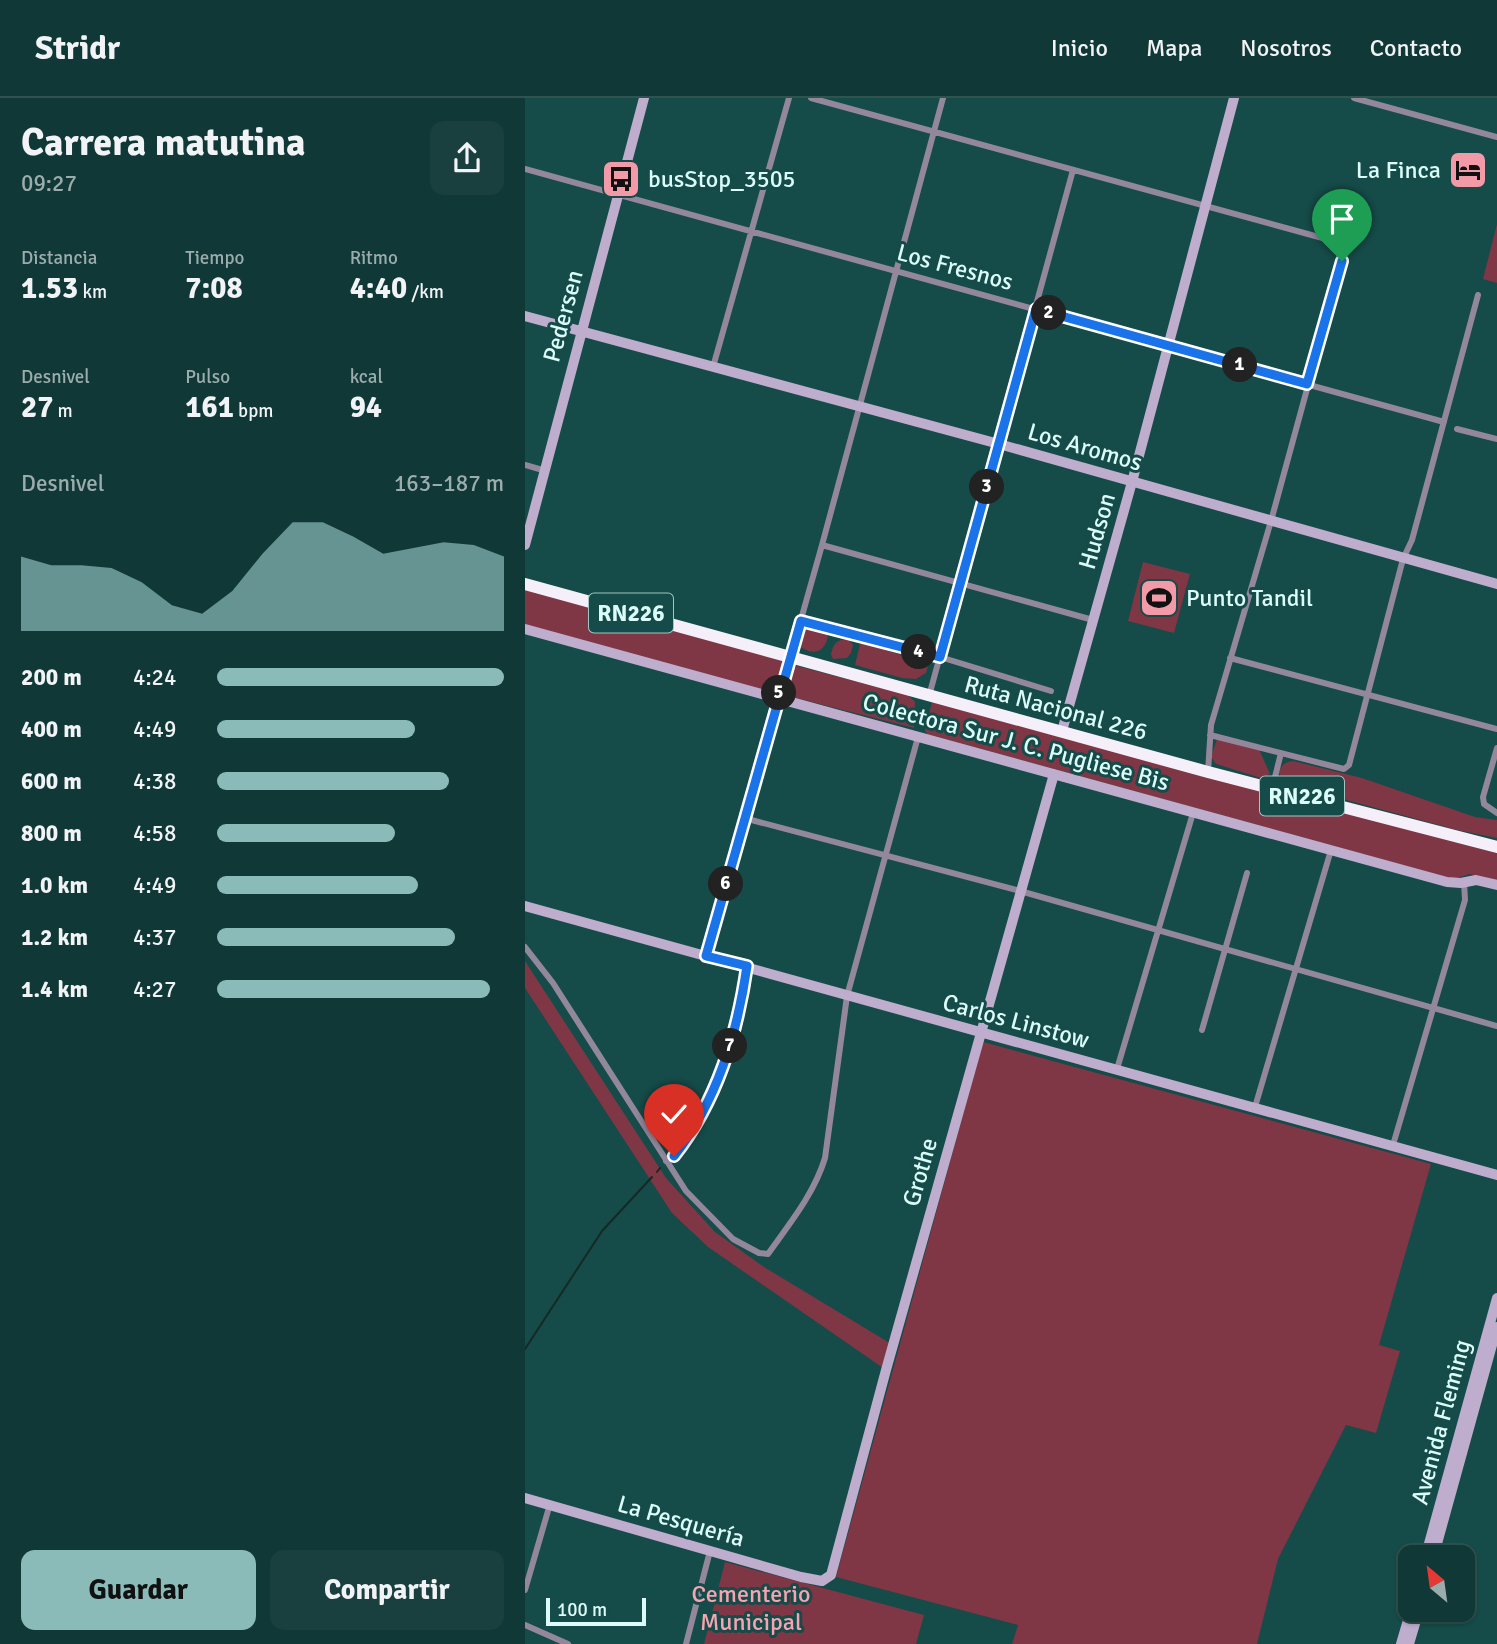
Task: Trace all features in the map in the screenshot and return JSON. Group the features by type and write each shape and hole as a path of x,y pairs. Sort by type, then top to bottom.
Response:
{"highway":[{"name":"Ruta Nacional 226","path":"525,583 1208,772 1497,847"}],"street":[{"name":"Pedersen","path":"525,544 643,98"},
{"path":"713,367 789,98"},
{"path":"811,98 1337,242 1342,261 1271,522 1230,658 1210,735 1208,772"},
{"path":"706,956 822,545 943,98"},
{"name":"Hudson","path":"1062,731 1132,482 1234,98"},
{"path":"1354,98 1497,138"},
{"name":"Los Fresnos","path":"525,169 1444,422"},
{"path":"929,696 1073,170"},
{"path":"1210,735 1344,769 1349,765 1403,559 1412,540 1478,295"},
{"name":"Los Aromos","path":"525,316 999,444 1497,584"},
{"path":"1457,429 1497,439"},
{"path":"525,465 546,471"},
{"path":"822,545 1093,620"},
{"path":"801,621 940,657 1051,691"},
{"name":"Colectora Sur J. C. Pugliese Bis","path":"525,629 1452,883 1476,880 1497,885"},
{"path":"1230,658 1497,729"},
{"path":"525,947 553,983 686,1191 733,1239 759,1253 768,1254 803,1205 821,1173 847,996 918,737"},
{"path":"1497,748 1483,797 1484,804 1497,813"},
{"path":"1272,789 1281,753"},
{"name":"Grothe","path":"826,1580 831,1575 1054,774"},
{"path":"1117,1069 1193,813"},
{"path":"744,818 1020,891 1497,1026"},
{"path":"1255,1107 1331,850"},
{"path":"1202,1030 1247,873"},
{"path":"1393,1145 1465,900 1464,882"},
{"name":"Carlos Linstow","path":"525,906 1497,1175"},
{"path":"666,1161 677,1152 714,1090 734,1035 747,966"},
{"name":"Avenida Fleming","path":"1429,1545 1497,1298"},
{"name":"Avenida Fleming","path":"1437,1545 1497,1327"},
{"name":"La Pesquería","path":"525,1498 801,1577 826,1580"},
{"path":"525,1590 550,1504"},
{"path":"685,1644 710,1551"},
{"path":"1401,1644 1407,1622"},
{"path":"1409,1644 1415,1622"},
{"path":"525,1625 568,1644"}],"green space":[{"path":"1497,224 1497,283 1483,279"},
{"name":"Punto Tandil","path":"1143,562 1190,574 1174,633 1128,621"},
{"path":"525,589 781,660 783,665 776,689 772,693 525,625"},
{"path":"802,626 826,632 828,637 821,650 813,652 799,646 797,641"},
{"path":"848,639 853,645 851,653 847,658 833,659 831,654 838,641"},
{"path":"860,644 924,662 928,666 926,673 916,679 902,678 855,665"},
{"path":"797,666 908,695 915,702 914,728 784,695 782,690 788,671"},
{"path":"932,702 1497,853 1497,882 1470,874 1453,879 927,734 925,730"},
{"path":"1217,739 1259,749 1270,774 1261,778 1216,764 1211,757"},
{"path":"1293,761 1362,778 1475,817 1497,820 1497,838 1457,830 1284,783 1280,770 1284,764"},
{"path":"525,961 666,1178 715,1232 764,1267 893,1345 886,1370 708,1247 672,1213 525,988"},
{"path":"983,1042 1431,1164 1379,1345 1400,1351 1376,1433 1346,1425 1278,1559 1257,1644 1012,1644 1018,1625 836,1577"},
{"name":"Cementerio Municipal","path":"725,1562 924,1615 916,1644 704,1644"}],"waterway":[{"path":"657,1172 660,1168"},
{"path":"525,1349 602,1231 652,1177"}],"place":[{"name":"La Finca","path":"1468,170"},
{"name":"busStop_3505","path":"621,179"},
{"name":"Punto Tandil","path":"1159,598"}],"route":[{"path":"674,1156 714,1090 734,1035 742,1002 747,966 706,956 801,621 940,657 1036,309 1307,384 1342,261"}]}
